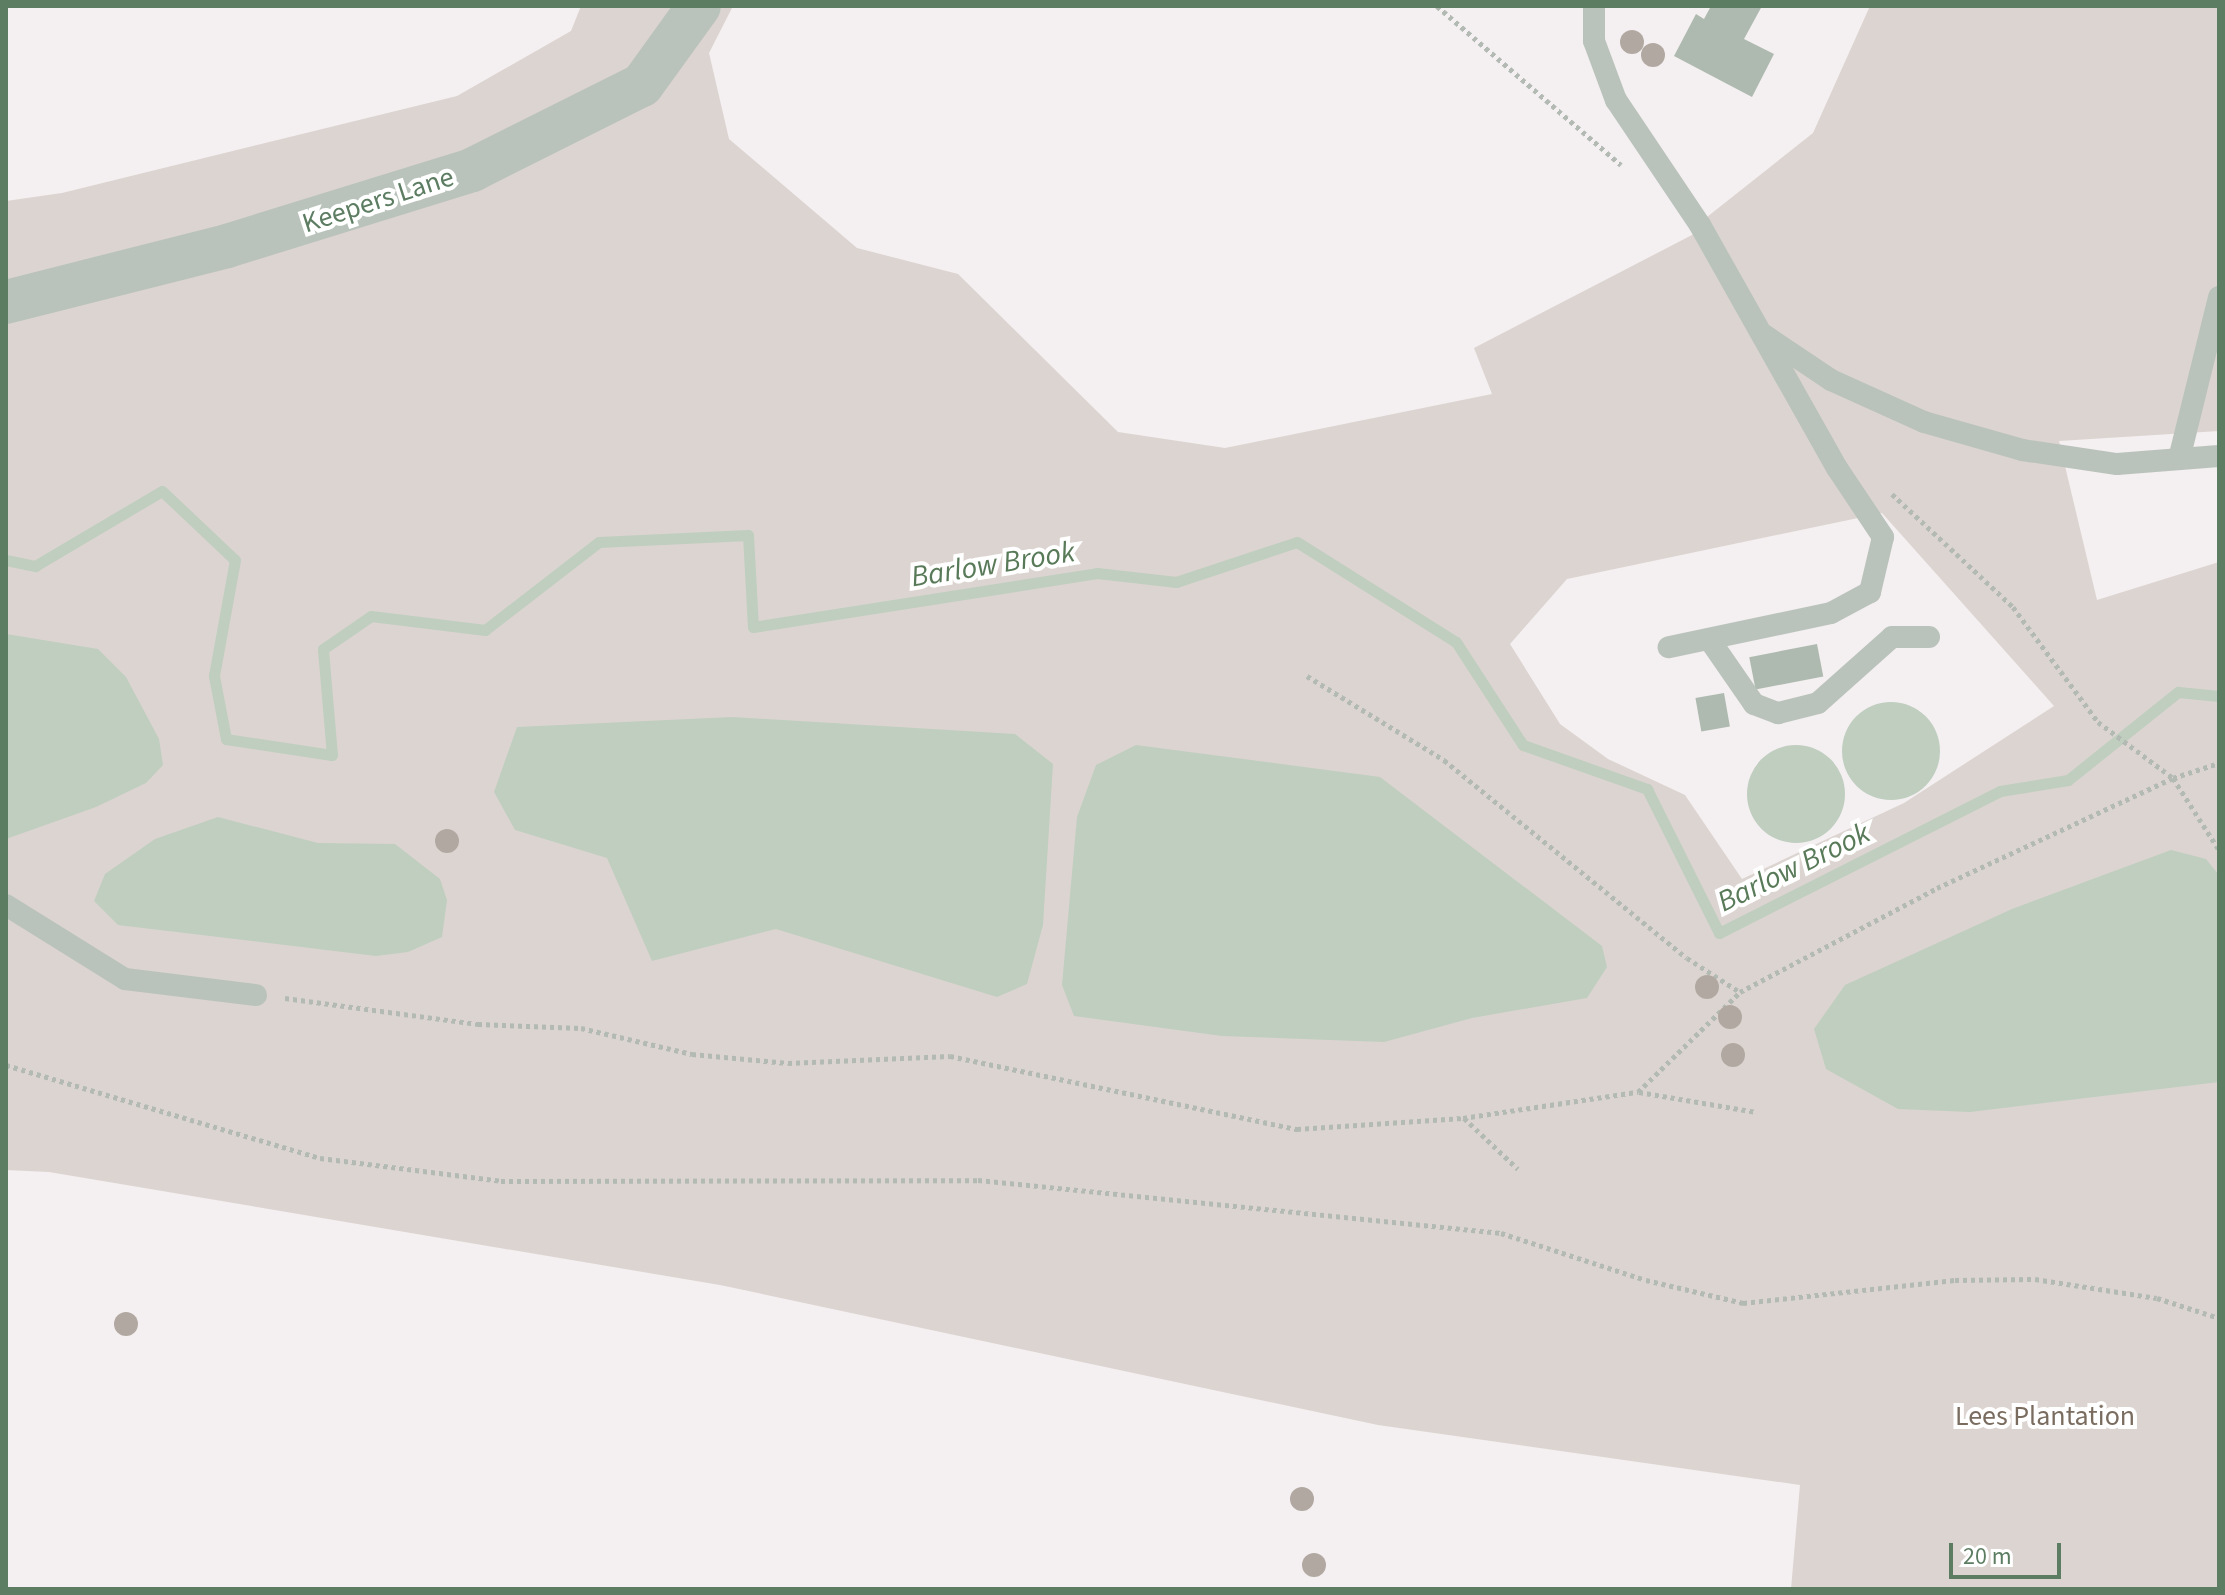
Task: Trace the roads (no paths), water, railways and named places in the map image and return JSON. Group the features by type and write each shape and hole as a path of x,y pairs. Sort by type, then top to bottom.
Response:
{"street":[{"name":"Keepers Lane","path":"6,302 227,246 472,170 642,85 699,6"}],"lane":[{"path":"1594,6 1594,41 1616,100 1700,225 1759,332 1883,537 1870,592 1831,613 1669,647"},
{"path":"2179,459 2219,297"},
{"path":"1759,332 1831,380 1924,422 2022,450 2117,464 2219,456"},
{"path":"1709,639 1754,704 1778,713 1818,703 1892,637 1929,637"},
{"path":"6,905 125,979 256,995"}],"waterway":[{"name":"Barlow Brook","path":"6,560 35,566 162,491 235,560 214,676 226,739 332,755 323,649 371,616 485,630 599,542 748,535 753,627 1097,573 1176,582 1297,542 1456,642 1523,745 1647,789 1719,933 2000,791 2068,780 2178,692 2219,696"}],"park label":[{"name":"Lees Plantation","path":"2045,1416"}]}
